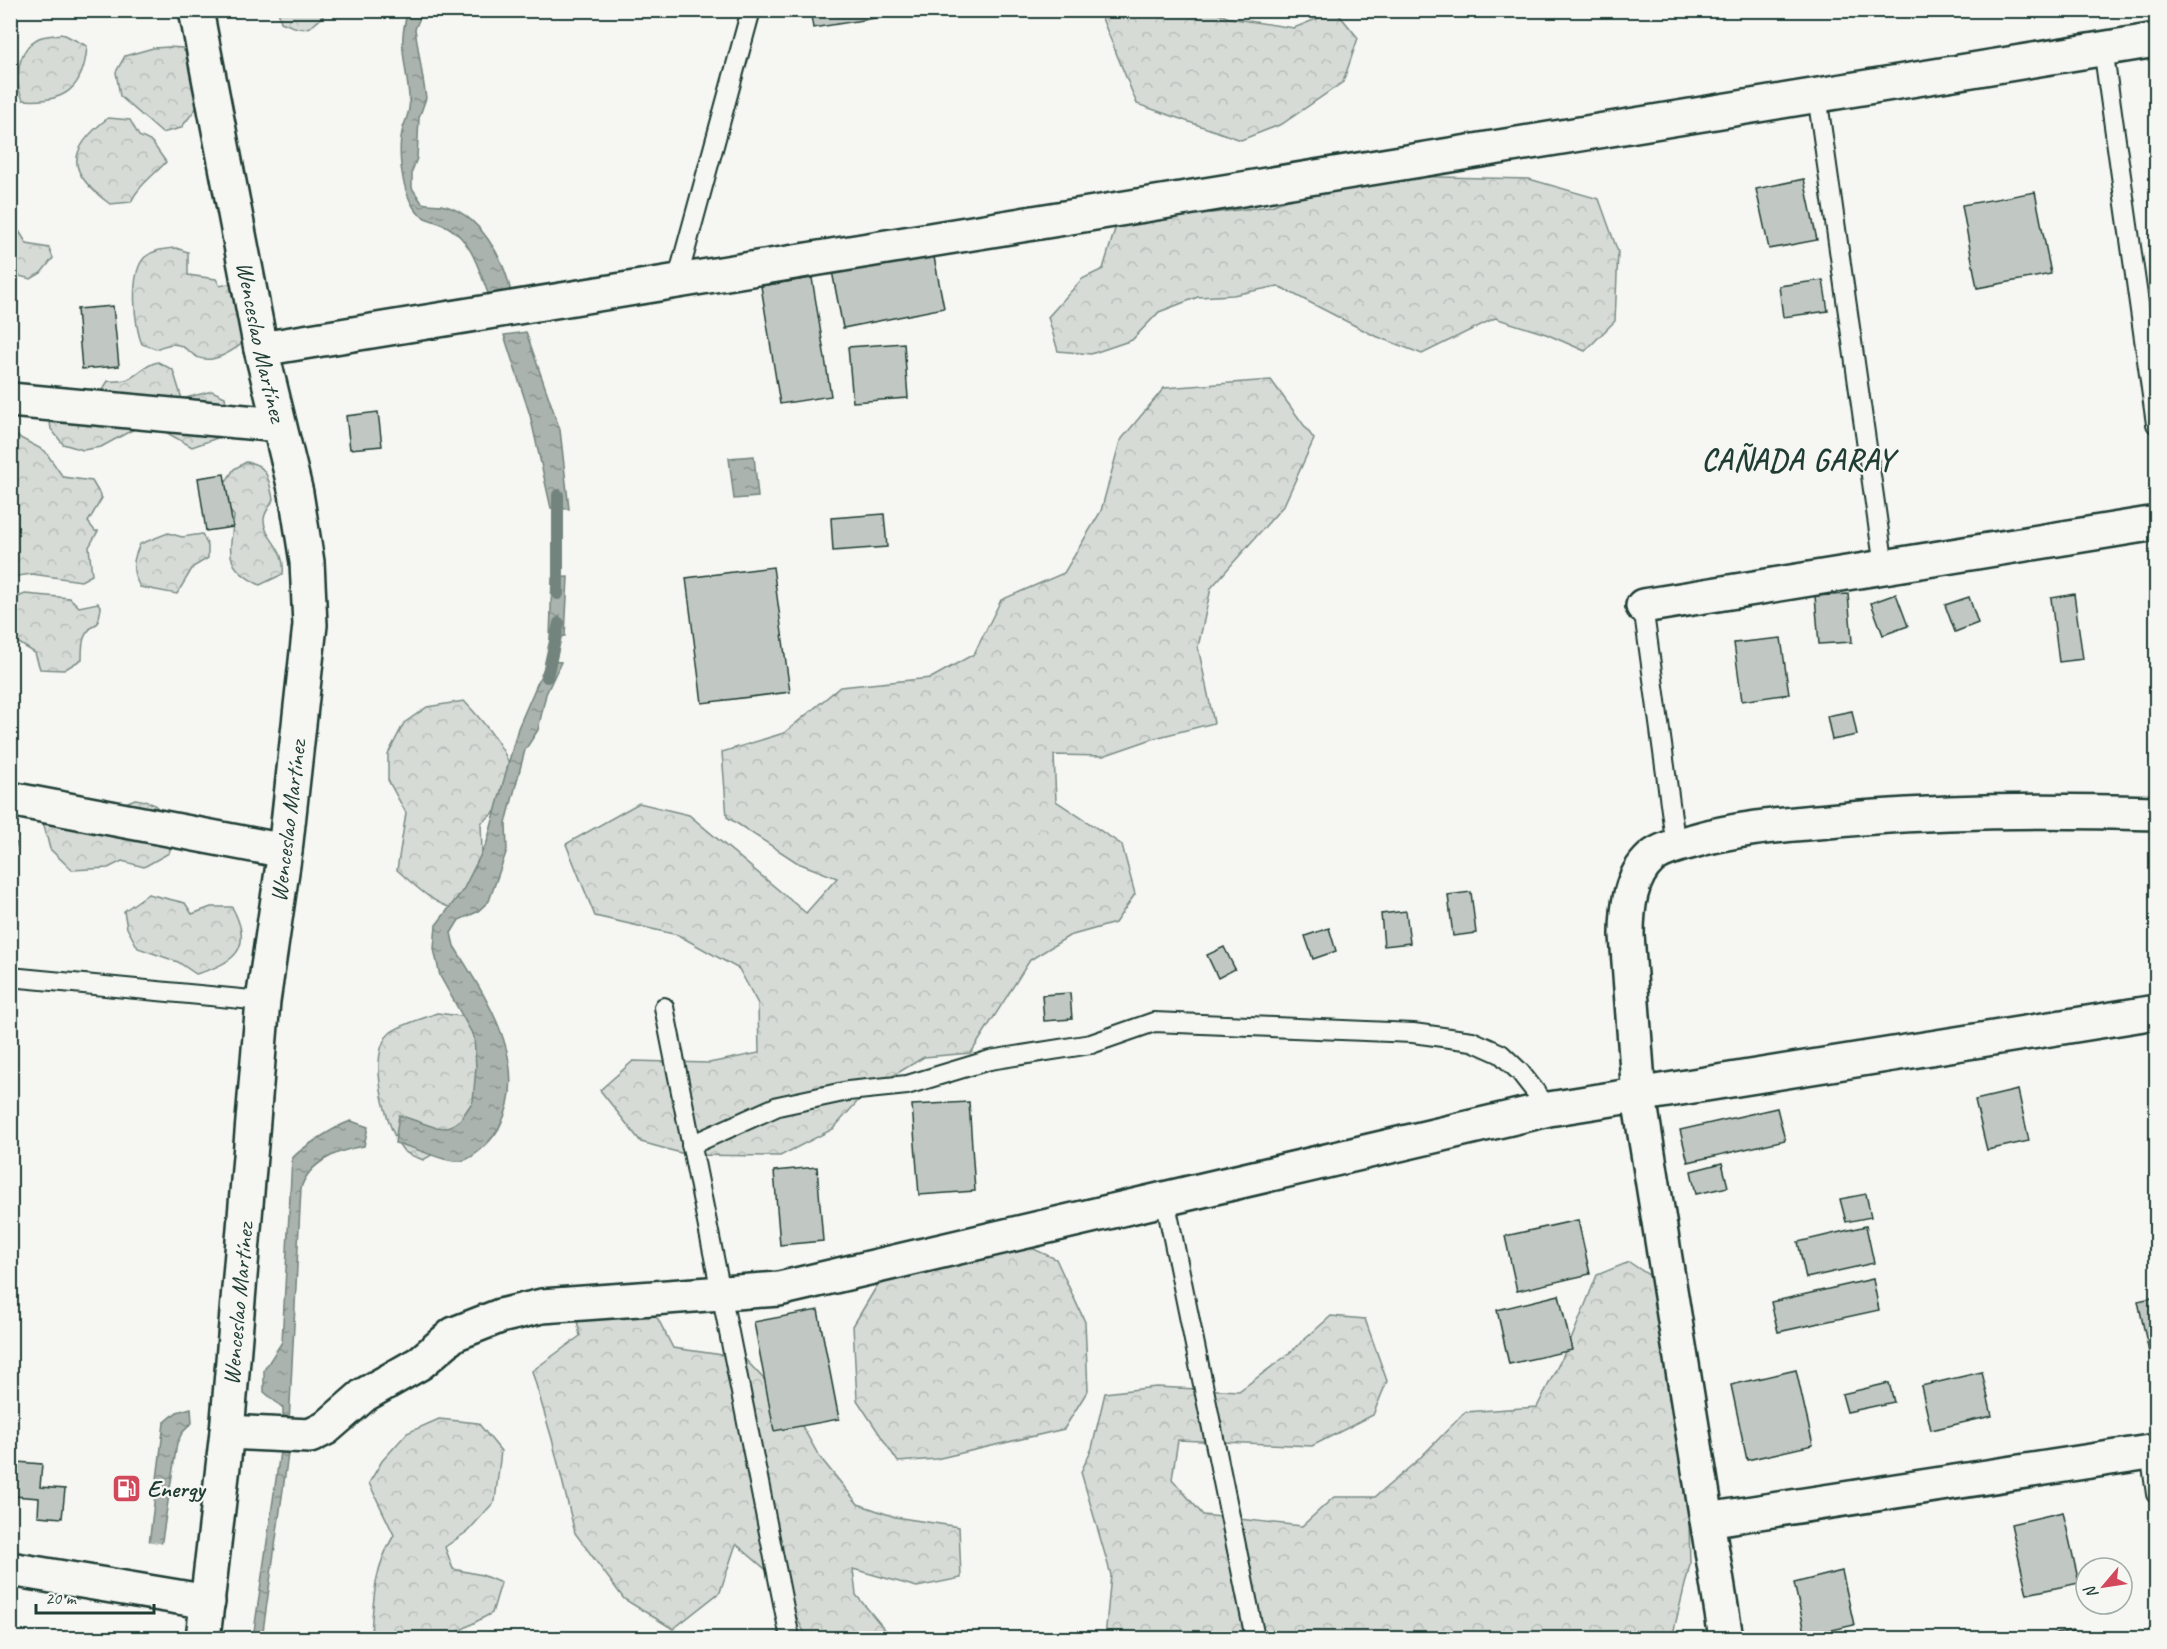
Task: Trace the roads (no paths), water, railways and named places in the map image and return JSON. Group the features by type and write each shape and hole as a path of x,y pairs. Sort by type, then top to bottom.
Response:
{"street":[{"name":"Wenceslao Martínez","path":"196,10 261,349 296,493 307,562 310,626 285,851 263,1001 227,1432 203,1638"},
{"path":"261,349 2157,40"},
{"path":"10,400 279,425"},
{"path":"1643,606 2157,523"},
{"path":"10,799 285,851"},
{"path":"1726,1638 1639,1096 1627,910 1632,887 1651,858 1676,847 1748,829 1903,813 2060,810 2157,813"},
{"path":"227,1432 310,1436 326,1428 364,1395 420,1363 454,1334 500,1316 542,1306 779,1289 1549,1109 2157,1012"},
{"path":"1707,1520 2153,1452"},
{"path":"10,1569 208,1602"}],"lane":[{"path":"677,281 751,10"},
{"path":"2103,48 2157,424"},
{"path":"1817,95 1884,567"},
{"path":"1643,606 1676,847"},
{"path":"10,977 263,1001"},
{"path":"664,1007 790,1638"},
{"path":"691,1146 778,1106 848,1091 907,1085 990,1060 1091,1044 1154,1022 1413,1033 1472,1041 1501,1054 1520,1072 1549,1109"},
{"path":"1165,1199 1255,1638"},
{"path":"2153,1452 2157,1494"}],"water":[{"path":"408,11 423,11 415,29 426,98 419,118 417,158 412,171 412,188 422,203 455,209 478,227 488,239 503,266 511,293 489,296 474,258 464,241 448,227 418,213 406,190 401,169 400,147 409,105 403,54 403,34"},
{"path":"526,332 560,430 569,509 551,508 530,415 504,335"},
{"path":"754,456 758,497 734,499 729,458"},
{"path":"568,577 565,636 550,639 552,578"},
{"path":"547,661 561,662 546,694 538,730 525,750 506,823 507,850 489,901 477,912 459,920 451,933 454,946 491,1010 501,1033 508,1056 511,1080 508,1104 499,1128 483,1148 462,1161 448,1160 395,1143 399,1115 434,1127 448,1128 461,1119 473,1101 476,1067 474,1037 440,976 434,949 436,925 463,890 487,842 518,728"},
{"path":"351,1121 368,1127 364,1146 335,1154 318,1164 305,1179 301,1188 289,1423 283,1422 283,1408 264,1392 264,1370 282,1342 292,1159 319,1138"},
{"path":"191,1408 192,1423 182,1433 177,1443 159,1560 147,1560 164,1423 177,1412"},
{"path":"280,1452 288,1454 262,1638 253,1638"}],"waterway":[{"path":"558,495 558,594"},
{"path":"547,677 559,623"}],"place":[{"name":"Energy","path":"126,1489"}],"district":[{"name":"CAÑADA GARAY","path":"1798,460"}]}
